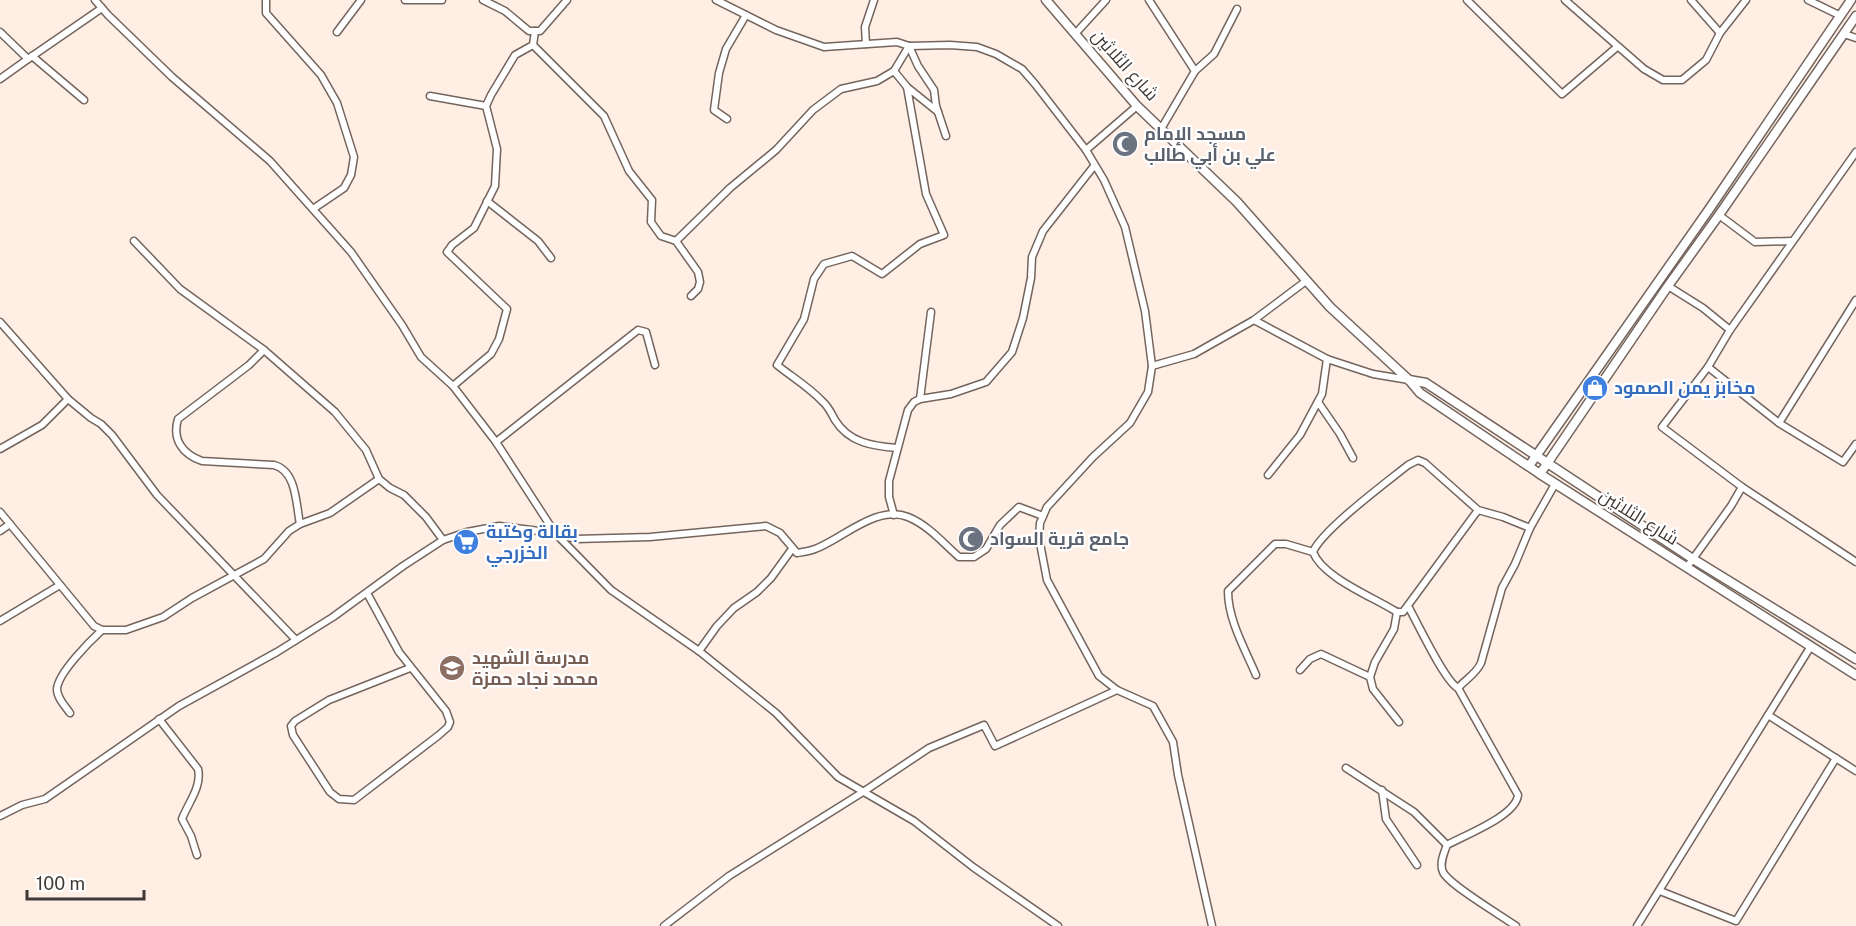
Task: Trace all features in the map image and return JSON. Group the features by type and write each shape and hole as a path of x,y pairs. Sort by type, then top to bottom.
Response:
{"street":[{"path":"95,0 172,77 270,161 351,252 402,325 421,357 453,386 496,442 555,533 611,590 699,651 776,713 838,777 914,821 973,867 1058,926"},
{"path":"266,0 266,13 321,75 337,103 354,157 351,175 344,188 313,209"},
{"path":"337,32 361,0"},
{"path":"405,0 442,0"},
{"path":"483,0 505,11 529,32 540,32 567,0"},
{"path":"716,0 795,38 824,47 897,42 909,46 977,47 996,54 1022,69 1086,150 1104,180 1125,227 1145,311 1152,366 1148,392 1130,423 1093,457 1047,507 1040,523 1039,538 1047,580 1099,676 1117,690 1153,706 1173,742 1178,775 1212,926"},
{"path":"866,44 865,27 874,0"},
{"name":"شارع الثلاثين","path":"1046,0 1137,106 1237,202 1306,281 1420,393 1540,474 1856,675"},
{"path":"1075,34 1106,0"},
{"path":"1149,0 1195,71"},
{"path":"1467,0 1562,94 1617,47"},
{"path":"1565,0 1617,47 1644,69 1663,80 1682,80 1706,60 1720,33 1746,0"},
{"path":"1690,0 1720,33"},
{"path":"1808,0 1841,16"},
{"path":"1529,466 1703,218 1851,0"},
{"path":"0,79 102,8"},
{"path":"1161,129 1195,71 1214,54 1238,9"},
{"path":"727,119 714,110 719,73 726,49 746,15"},
{"path":"1540,474 1856,16"},
{"path":"0,32 84,100"},
{"path":"453,386 490,354 499,339 507,309 447,252 452,244 474,228 495,186 497,149 486,106 515,55 533,45 536,32"},
{"path":"1844,34 1856,38"},
{"path":"533,45 604,116 629,171 652,200 651,222 661,236 676,241 698,273 700,282 698,289 690,296"},
{"path":"676,241 730,188 776,150 813,110 841,89 877,81 894,71 909,46"},
{"path":"909,46 918,66 934,90 946,136"},
{"path":"894,71 908,87 938,112"},
{"path":"897,448 867,445 854,439 836,421 832,411 821,399 777,365 804,319 814,279 824,264 852,256 882,274 920,244 945,235 926,194 908,87"},
{"path":"430,96 486,106"},
{"path":"1086,150 1137,106"},
{"path":"1856,152 1730,330 1708,367 1662,427 1742,487 1856,562"},
{"path":"894,515 889,497 889,481 908,410 914,402 920,399 951,394 987,382 1012,352 1023,318 1031,278 1032,257 1043,231 1094,166"},
{"path":"487,201 538,241 551,258"},
{"path":"1719,215 1755,242 1792,241"},
{"path":"134,241 180,289 264,350 335,412 366,450 379,479 404,495 426,517 443,540"},
{"path":"1152,366 1194,354 1254,320 1306,281"},
{"path":"1668,286 1703,308 1730,330"},
{"path":"1779,423 1856,300"},
{"path":"920,399 931,312"},
{"path":"1254,320 1327,359 1373,374 1409,380"},
{"path":"0,322 68,399 112,435 157,495 296,640"},
{"path":"496,442 638,330 646,332 655,365"},
{"path":"264,350 178,419 175,429 178,443 184,452 201,461 274,465 285,470 292,481 300,524"},
{"path":"1268,476 1300,435 1318,402 1322,394 1327,359"},
{"path":"1708,367 1779,423 1843,462 1856,444"},
{"name":"شارع الثلاثين","path":"1409,380 1426,383 1693,559 1856,659"},
{"path":"0,449 42,425 68,399"},
{"path":"1318,402 1353,458"},
{"path":"1478,510 1403,612 1397,612 1327,571 1315,558 1313,552 1316,546 1344,518 1408,465 1418,460 1425,463 1478,510 1530,528"},
{"path":"0,512 94,626 102,630 126,630 163,617 192,598 264,559 290,531 300,524 330,513 379,479"},
{"path":"1458,688 1477,671 1481,663 1502,588 1530,528 1555,483"},
{"path":"1687,567 1742,487"},
{"path":"0,816 45,799 178,706 333,617 443,540 467,532 499,526 555,533 576,539 650,537 766,526 780,533 797,553 815,549 875,518 894,515 907,516 928,528 959,557 974,557 986,549 1000,525 1019,507 1043,516"},
{"path":"0,531 9,524"},
{"path":"1256,675 1228,603 1228,591 1275,544 1286,544 1313,552"},
{"path":"699,651 717,626 734,608 757,592 771,578 792,549"},
{"path":"0,621 60,585"},
{"path":"367,592 410,668 450,717 448,728 354,800 339,800 330,792 293,735 291,726 295,721 329,700 410,668"},
{"path":"1408,606 1443,670 1453,686 1458,688 1518,795 1517,801 1504,815 1447,844 1442,860 1443,872 1452,882 1516,926"},
{"path":"1397,612 1394,628 1375,662 1370,677 1373,689 1399,722"},
{"path":"70,713 61,702 57,691 59,679 84,647 102,630"},
{"path":"1637,926 1811,646"},
{"path":"1300,670 1310,659 1321,654 1370,677"},
{"path":"664,926 729,876 929,748 984,725 995,746 1117,690"},
{"path":"1768,715 1856,771"},
{"path":"159,719 198,769 200,777 197,787 182,819 192,836 197,855"},
{"path":"1660,891 1735,923 1836,758"},
{"path":"1346,768 1414,812 1447,844"},
{"path":"1382,790 1386,819 1417,865"}],"place":[{"name":"مسجد الإمام علي بن أبي طالب","path":"1125,144"},
{"name":"مخابز يمن الصمود","path":"1595,388"},
{"name":"جامع قرية السواد","path":"971,539"},
{"name":"بقالة وكتبة الخزرجي","path":"466,542"},
{"name":"مدرسة الشهيد محمد نجاد حمزة","path":"452,668"}]}
